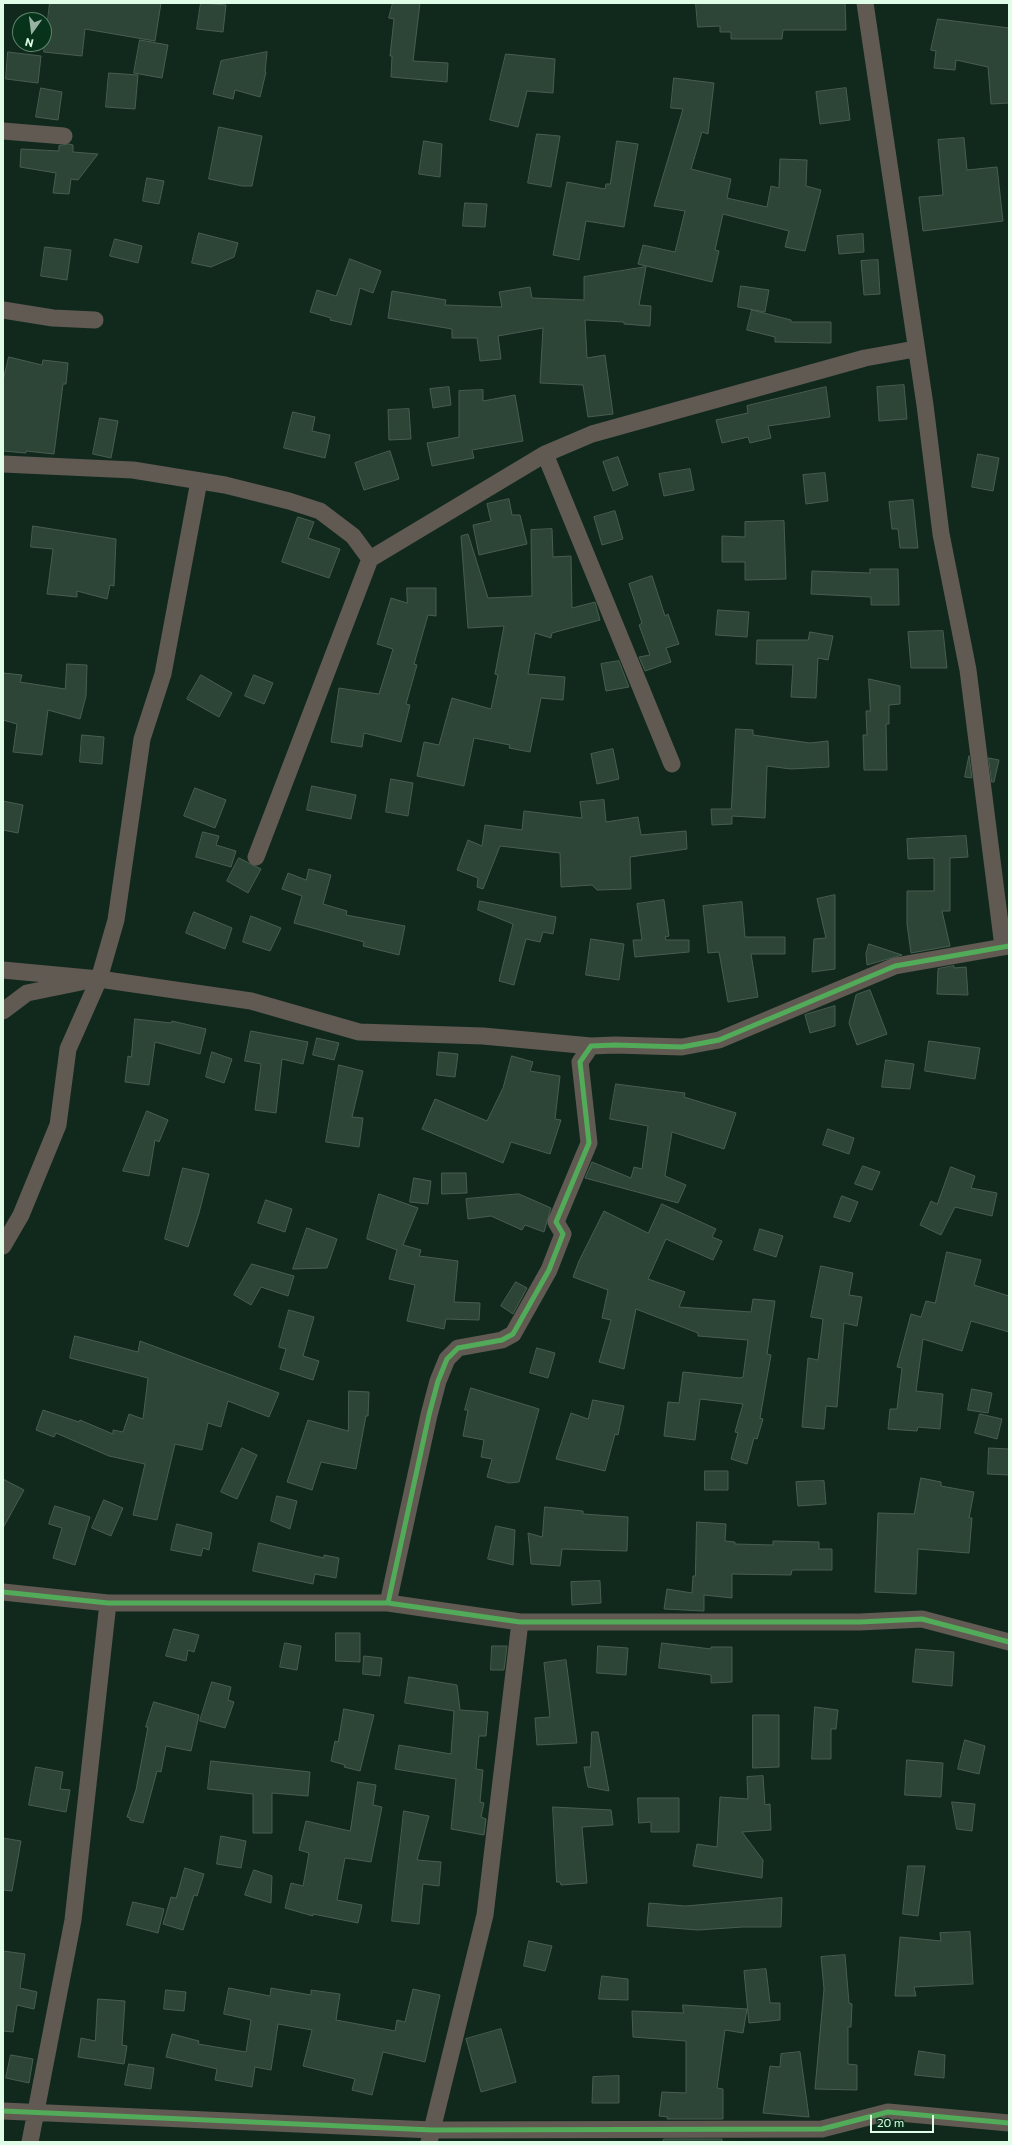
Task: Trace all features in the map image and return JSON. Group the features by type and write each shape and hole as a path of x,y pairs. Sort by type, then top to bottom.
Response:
{"street":[{"path":"3,970 99,979 251,1001 359,1032 484,1036 591,1046 682,1046 719,1040 895,966 1006,947 968,670 941,534 865,3"},
{"path":"3,130 64,136"},
{"path":"3,310 53,318 95,320"},
{"path":"256,857 370,559 545,454 592,434 705,401 865,358 915,349"},
{"path":"545,454 672,764"},
{"path":"3,464 133,470 225,485 320,511 353,536 370,559"},
{"path":"3,1246 21,1215 58,1125 68,1049 99,979 116,920 142,739 163,674 199,481"},
{"path":"3,1011 27,993 99,979"},
{"path":"388,1603 429,1415 438,1381 447,1359 458,1348 502,1340 513,1334 549,1270 563,1234 556,1222 589,1143 580,1062 591,1046"},
{"path":"3,1592 108,1603 388,1603 520,1622 860,1622 922,1619 1009,1642"},
{"path":"30,2142 73,1920 108,1603"},
{"path":"430,2136 485,1915 520,1622"},
{"path":"3,2111 430,2136 822,2129 888,2112 1009,2123"}],"building":[{"path":"50,3 161,3 155,41 85,29 82,56 44,52 52,52 52,12 49,12"},
{"path":"201,3 226,5 223,32 197,29"},
{"path":"393,3 420,3 413,61 448,63 447,82 391,77 392,56 390,56 394,19 389,18"},
{"path":"696,3 845,3 846,30 783,30 782,39 731,39 731,32 720,32 720,26 698,27"},
{"path":"938,19 1009,28 1009,103 991,104 988,67 956,60 955,70 934,68 936,51 931,50"},
{"path":"140,40 168,45 162,78 134,73"},
{"path":"8,52 41,56 38,83 6,79"},
{"path":"267,52 266,72 260,97 235,90 233,99 213,94 221,61"},
{"path":"506,54 555,59 553,93 527,91 518,127 490,120"},
{"path":"109,73 138,75 135,109 106,107"},
{"path":"674,78 714,83 708,134 702,132 691,169 731,179 727,198 767,207 771,186 779,188 780,159 807,160 806,186 821,190 805,251 785,247 789,231 723,214 715,250 719,251 712,282 638,264 643,245 675,252 685,211 654,206 683,109 671,108"},
{"path":"41,88 62,92 58,120 36,117"},
{"path":"846,88 850,120 820,124 816,92"},
{"path":"219,127 262,136 252,186 242,186 209,179"},
{"path":"537,134 560,136 551,187 528,183"},
{"path":"964,138 967,170 997,167 1003,221 923,231 919,197 943,195 938,140"},
{"path":"424,141 442,144 440,177 419,174"},
{"path":"617,141 638,144 624,227 586,221 579,260 553,255 567,182 605,189 606,184 610,184"},
{"path":"69,144 73,145 73,152 98,154 78,180 71,179 69,194 53,193 56,173 20,167 21,149 59,151 59,146"},
{"path":"147,178 164,181 159,204 143,201"},
{"path":"465,203 487,204 485,227 463,226"},
{"path":"199,233 238,243 234,257 211,267 192,263"},
{"path":"863,234 864,252 839,254 837,236"},
{"path":"115,239 142,246 138,263 110,256"},
{"path":"45,247 71,250 67,280 41,276"},
{"path":"350,259 381,271 373,293 360,288 351,325 330,320 331,318 310,312 317,290 336,296"},
{"path":"878,260 880,294 864,295 861,261"},
{"path":"646,267 639,305 651,306 650,326 624,324 624,322 585,320 587,358 605,355 613,414 588,417 583,385 540,383 543,328 498,336 501,359 480,361 477,338 452,338 452,329 388,318 392,291 446,300 445,305 502,307 499,292 530,287 532,298 584,300 584,277"},
{"path":"741,286 769,290 765,312 738,307"},
{"path":"752,310 791,320 791,322 831,322 831,343 775,342 775,337 747,330"},
{"path":"9,357 42,365 43,360 68,363 66,384 63,384 54,454 26,451 26,453 3,451 3,381"},
{"path":"904,385 907,419 879,421 877,387"},
{"path":"449,387 451,405 433,408 430,389"},
{"path":"826,387 830,417 768,426 771,438 750,443 748,437 722,443 716,420 748,413 747,406"},
{"path":"483,390 483,401 515,395 523,441 472,450 474,458 432,466 427,443 459,437 459,391"},
{"path":"409,409 411,439 389,440 388,410"},
{"path":"293,412 315,417 312,431 330,435 325,458 284,448"},
{"path":"100,418 118,421 111,458 93,454"},
{"path":"390,451 399,479 364,490 355,463"},
{"path":"978,454 999,458 993,491 972,487"},
{"path":"618,457 628,485 613,491 603,462"},
{"path":"690,469 694,490 664,496 659,474"},
{"path":"825,473 828,501 806,504 803,475"},
{"path":"509,499 512,515 520,515 527,544 479,555 473,525 491,521 487,504"},
{"path":"913,500 918,548 900,548 898,529 892,529 889,502"},
{"path":"615,511 623,539 602,545 594,517"},
{"path":"298,517 314,522 308,538 340,549 329,578 282,562"},
{"path":"784,521 786,579 745,580 745,562 722,562 722,536 745,537 745,522"},
{"path":"33,526 116,539 114,586 110,585 107,599 77,591 77,597 47,594 53,549 31,547"},
{"path":"552,529 553,557 571,556 572,608 595,602 600,620 552,633 551,638 535,633 528,674 565,677 563,700 541,698 530,752 509,748 510,745 474,738 464,786 417,776 424,742 439,745 452,698 491,709 498,675 495,674 504,626 468,628 461,536 468,534 488,598 532,596 531,530"},
{"path":"870,569 898,569 899,605 871,605 871,597 811,594 812,571 870,573"},
{"path":"652,576 665,616 668,614 679,644 666,648 671,662 645,671 639,657 650,655 639,625 642,623 629,584"},
{"path":"407,588 436,588 436,616 428,615 414,664 417,665 406,704 410,705 401,742 364,733 362,747 331,742 339,688 379,694 393,649 377,644 391,598 407,603"},
{"path":"718,610 749,612 747,637 716,635"},
{"path":"943,631 947,668 911,668 908,632"},
{"path":"810,632 833,636 828,660 818,658 816,698 791,697 793,665 756,664 757,640 808,640"},
{"path":"619,661 629,687 606,691 601,664"},
{"path":"67,664 87,665 86,696 80,719 48,710 42,755 13,752 17,724 3,720 3,673 22,675 20,682 65,689"},
{"path":"201,675 232,693 219,717 187,699"},
{"path":"254,675 273,683 264,704 245,696"},
{"path":"869,679 900,686 900,704 889,705 889,724 886,724 887,770 864,770 863,735 867,735 866,711 870,711"},
{"path":"736,729 753,730 753,735 810,743 828,741 829,767 791,769 767,766 765,818 732,816 732,824 712,825 711,809 731,809"},
{"path":"82,735 104,737 102,764 80,762"},
{"path":"613,749 619,779 597,784 591,754"},
{"path":"969,756 972,778 965,777"},
{"path":"989,758 999,760 994,782 992,782"},
{"path":"391,779 413,783 408,816 386,812"},
{"path":"312,786 356,795 351,819 307,810"},
{"path":"195,788 226,800 215,828 184,816"},
{"path":"604,800 606,822 638,817 641,835 686,831 687,849 630,857 631,889 597,890 592,885 561,887 560,853 500,846 483,889 477,887 478,878 457,870 468,840 482,846 485,825 522,830 524,811 582,818 580,802"},
{"path":"3,801 23,805 18,833 3,830"},
{"path":"203,832 219,836 216,845 236,851 231,867 196,857"},
{"path":"966,836 968,857 950,858 950,911 942,911 950,946 911,953 907,924 907,891 934,891 934,858 908,859 907,839"},
{"path":"239,858 261,869 248,893 227,881"},
{"path":"309,869 331,875 323,904 347,911 346,915 405,926 399,955 363,946 364,942 294,923 302,896 282,889 288,873 306,880"},
{"path":"835,895 835,969 812,972 814,939 826,938 817,899"},
{"path":"664,900 669,936 665,937 666,940 689,940 689,952 635,957 633,940 642,940 637,904"},
{"path":"480,901 556,917 553,934 543,932 540,942 526,939 514,985 499,981 513,924 478,910"},
{"path":"742,902 745,937 785,937 785,954 751,954 758,997 728,1002 719,952 708,953 703,906"},
{"path":"194,912 232,928 225,949 186,933"},
{"path":"251,916 281,928 270,951 243,942"},
{"path":"591,939 624,944 619,980 586,975"},
{"path":"869,944 902,955 867,965 866,954"},
{"path":"954,966 954,968 966,967 968,995 937,994 938,969"},
{"path":"870,990 887,1034 857,1045 849,1023 856,995"},
{"path":"835,1006 835,1026 810,1033 805,1015"},
{"path":"135,1019 171,1023 172,1021 206,1029 200,1054 155,1042 149,1085 125,1082 128,1056 131,1057"},
{"path":"251,1031 308,1042 303,1064 282,1059 276,1113 255,1110 261,1064 245,1061"},
{"path":"317,1038 339,1043 334,1060 313,1055"},
{"path":"929,1041 980,1048 975,1079 925,1071"},
{"path":"212,1052 232,1059 224,1083 206,1077"},
{"path":"439,1052 458,1054 455,1077 437,1075"},
{"path":"512,1056 533,1062 530,1071 560,1076 555,1119 561,1120 550,1154 511,1142 503,1163 422,1129 435,1099 487,1121 503,1088"},
{"path":"886,1060 914,1064 910,1089 882,1087"},
{"path":"339,1065 363,1071 352,1117 363,1118 359,1147 326,1142"},
{"path":"616,1084 685,1093 684,1097 736,1113 724,1149 672,1132 665,1176 686,1185 678,1203 585,1178 592,1162 631,1178 634,1167 642,1169 648,1126 610,1119"},
{"path":"147,1111 168,1120 159,1142 155,1140 149,1176 123,1171"},
{"path":"828,1129 854,1138 849,1154 823,1145"},
{"path":"863,1166 880,1172 872,1190 855,1184"},
{"path":"951,1167 975,1176 971,1188 997,1193 992,1216 955,1207 941,1235 920,1225 931,1201 937,1204"},
{"path":"183,1168 209,1174 188,1247 165,1239"},
{"path":"442,1173 466,1173 467,1193 442,1194"},
{"path":"414,1178 431,1181 428,1204 410,1202"},
{"path":"379,1194 418,1208 403,1245 421,1250 419,1256 458,1261 454,1302 480,1303 479,1320 446,1319 444,1329 407,1321 415,1285 389,1279 397,1250 367,1239"},
{"path":"519,1194 551,1208 544,1232 525,1225 522,1230 491,1216 468,1219 466,1199"},
{"path":"842,1196 858,1202 850,1222 834,1217"},
{"path":"266,1200 292,1209 285,1232 258,1223"},
{"path":"662,1204 716,1229 712,1237 722,1241 713,1260 666,1239 648,1279 685,1292 679,1307 751,1312 753,1299 775,1301 767,1354 771,1355 760,1418 763,1419 757,1439 754,1438 747,1464 731,1459 738,1433 735,1432 743,1404 700,1399 695,1440 664,1436 668,1402 679,1403 683,1372 740,1378 743,1377 748,1340 698,1336 698,1333 636,1309 624,1369 599,1362 611,1320 602,1318 608,1290 573,1277 579,1261 604,1211 648,1233"},
{"path":"307,1228 337,1239 327,1268 293,1269"},
{"path":"760,1229 783,1236 776,1257 754,1250"},
{"path":"947,1252 981,1260 974,1285 1009,1296 1009,1332 971,1321 962,1351 923,1339 916,1391 943,1394 940,1429 918,1427 917,1431 888,1429 890,1409 897,1409 902,1368 897,1367 911,1314 921,1317 926,1301 935,1303"},
{"path":"252,1264 294,1276 288,1296 261,1287 251,1305 234,1295"},
{"path":"821,1266 853,1273 849,1295 862,1297 857,1326 844,1323 837,1407 826,1406 824,1429 802,1427 808,1358 818,1360 823,1319 811,1317"},
{"path":"516,1282 527,1288 513,1314 501,1306"},
{"path":"289,1310 314,1317 303,1356 319,1361 313,1380 280,1369 286,1349 279,1347"},
{"path":"75,1336 138,1352 140,1341 279,1393 269,1417 228,1401 221,1427 208,1423 202,1450 175,1444 157,1520 133,1515 145,1464 109,1456 56,1433 54,1437 36,1430 43,1410 79,1422 80,1420 113,1434 113,1430 123,1432 129,1414 143,1419 148,1378 70,1358"},
{"path":"537,1348 555,1353 548,1378 530,1373"},
{"path":"471,1388 539,1409 519,1482 509,1483 487,1477 492,1459 481,1457 484,1440 463,1436 468,1410 465,1410"},
{"path":"972,1389 992,1393 988,1413 968,1410"},
{"path":"349,1391 369,1392 368,1416 366,1416 356,1469 321,1462 312,1490 287,1482 308,1420 348,1431"},
{"path":"593,1400 624,1406 618,1435 615,1434 605,1471 556,1459 571,1413 588,1419"},
{"path":"980,1414 1002,1419 997,1439 975,1433"},
{"path":"242,1448 257,1455 237,1499 221,1492"},
{"path":"989,1448 1009,1449 1009,1475 988,1474"},
{"path":"705,1471 728,1471 728,1490 705,1490"},
{"path":"921,1478 941,1482 941,1486 974,1492 969,1518 972,1518 969,1553 918,1549 916,1594 875,1592 878,1513 914,1514"},
{"path":"3,1479 24,1490 3,1528"},
{"path":"824,1481 826,1504 798,1506 796,1482"},
{"path":"277,1496 297,1501 290,1529 271,1521"},
{"path":"104,1500 123,1508 111,1536 92,1528"},
{"path":"55,1506 90,1517 75,1565 53,1558 62,1528 49,1524"},
{"path":"545,1507 583,1511 583,1514 628,1517 627,1551 562,1549 560,1566 531,1564 528,1533 542,1537"},
{"path":"697,1522 726,1524 725,1541 735,1542 735,1544 773,1545 773,1541 819,1542 819,1549 832,1549 832,1570 792,1570 791,1575 732,1574 732,1598 704,1595 704,1611 664,1609 667,1589 692,1593 693,1576 695,1576"},
{"path":"177,1524 212,1533 209,1550 203,1548 201,1556 171,1550"},
{"path":"496,1526 515,1530 513,1565 488,1559"},
{"path":"259,1543 324,1558 324,1555 339,1558 336,1578 315,1574 313,1584 253,1571"},
{"path":"600,1581 601,1603 572,1605 571,1582"},
{"path":"174,1629 199,1635 194,1652 188,1650 186,1661 166,1656"},
{"path":"336,1633 360,1633 360,1662 336,1661"},
{"path":"285,1643 301,1646 297,1670 280,1667"},
{"path":"662,1643 711,1649 711,1647 732,1647 732,1682 711,1683 711,1675 659,1668"},
{"path":"492,1646 507,1646 504,1670 491,1670"},
{"path":"598,1646 628,1648 626,1675 597,1673"},
{"path":"916,1649 954,1652 952,1686 913,1682"},
{"path":"364,1656 382,1658 380,1676 363,1674"},
{"path":"566,1660 577,1743 537,1745 535,1718 550,1717 544,1663"},
{"path":"409,1677 457,1685 460,1710 488,1712 486,1736 479,1736 476,1769 483,1770 480,1802 484,1803 481,1817 486,1819 484,1835 451,1829 456,1779 395,1769 399,1745 451,1754 454,1711 405,1703"},
{"path":"212,1682 231,1687 228,1700 234,1702 225,1728 200,1721"},
{"path":"154,1702 199,1715 191,1751 166,1746 161,1772 157,1771 143,1823 130,1820 130,1818 127,1817 136,1790 148,1727 146,1727"},
{"path":"815,1707 838,1710 836,1729 831,1729 831,1759 812,1759"},
{"path":"344,1709 374,1715 360,1771 344,1767 345,1765 331,1761 335,1741 338,1742"},
{"path":"753,1715 779,1715 779,1767 753,1768"},
{"path":"592,1732 598,1732 609,1791 588,1787 584,1767 590,1767"},
{"path":"965,1740 985,1746 979,1774 958,1769"},
{"path":"907,1760 943,1763 941,1797 905,1795"},
{"path":"211,1761 310,1772 308,1796 272,1793 272,1833 253,1833 253,1794 208,1789"},
{"path":"36,1767 63,1772 60,1789 70,1790 66,1812 29,1805"},
{"path":"763,1776 765,1805 770,1804 771,1830 742,1832 763,1860 762,1878 693,1866 697,1844 717,1847 720,1797 748,1799 747,1777"},
{"path":"358,1782 376,1785 373,1805 382,1807 371,1862 345,1858 337,1900 362,1905 358,1923 313,1914 313,1916 285,1908 291,1883 303,1886 309,1853 299,1850 306,1821 350,1831"},
{"path":"638,1798 679,1798 679,1832 651,1832 651,1822 639,1823"},
{"path":"952,1802 975,1804 972,1831 957,1829"},
{"path":"553,1807 611,1810 613,1825 582,1827 587,1883 561,1885 560,1882 557,1882"},
{"path":"404,1811 429,1816 417,1860 441,1862 439,1886 423,1884 419,1924 392,1921"},
{"path":"221,1836 246,1841 241,1868 217,1864"},
{"path":"3,1838 21,1841 12,1891 3,1890"},
{"path":"908,1866 925,1866 918,1916 903,1914"},
{"path":"185,1868 204,1874 197,1896 194,1895 183,1930 163,1924 171,1897 176,1898"},
{"path":"254,1870 272,1876 271,1903 245,1895"},
{"path":"782,1898 781,1927 743,1927 698,1930 647,1926 649,1903 685,1906"},
{"path":"133,1902 164,1909 158,1933 127,1925"},
{"path":"970,1932 973,1984 914,1987 916,1996 895,1996 900,1937 941,1941 940,1933"},
{"path":"529,1941 552,1946 545,1971 524,1966"},
{"path":"3,1951 25,1954 20,1988 37,1992 34,2009 17,2005 13,2032 3,2031"},
{"path":"845,1955 849,2003 852,2004 851,2027 848,2027 848,2064 857,2065 857,2090 815,2089 824,1989 821,1957"},
{"path":"766,1969 770,2003 780,2003 780,2020 749,2023 744,1971"},
{"path":"602,1976 628,1979 628,2000 599,1999"},
{"path":"229,1988 270,1996 271,1988 311,1995 311,1990 340,1994 336,2020 395,2031 397,2020 405,2022 413,1989 440,1995 425,2062 383,2052 372,2095 352,2090 355,2079 303,2066 312,2030 278,2024 271,2070 255,2067 252,2087 215,2080 217,2069 166,2057 172,2034 199,2041 198,2044 246,2052 251,2020 224,2014"},
{"path":"166,1990 186,1992 184,2011 164,2009"},
{"path":"98,1999 125,2001 122,2045 127,2046 124,2064 78,2057 81,2038 95,2041"},
{"path":"683,2005 747,2009 743,2033 725,2030 717,2088 723,2089 723,2119 667,2119 668,2117 659,2116 662,2092 686,2093 686,2041 633,2037 632,2011 683,2013"},
{"path":"501,2029 516,2082 481,2092 466,2039"},
{"path":"919,2051 945,2055 944,2078 915,2075"},
{"path":"800,2052 809,2117 763,2113 770,2066 780,2067 781,2054"},
{"path":"11,2055 33,2059 29,2083 6,2078"},
{"path":"129,2064 154,2068 151,2089 125,2085"},
{"path":"619,2076 619,2103 592,2103 593,2077"},
{"path":"664,2139 722,2139 722,2142 663,2142"}],"cycle path":[{"path":"388,1603 429,1415 438,1381 447,1359 458,1348 502,1340 513,1334 549,1270 563,1234 556,1222 589,1143 580,1062 591,1046 615,1045 682,1047 719,1040 895,966 1009,946"},
{"path":"3,1592 108,1603 388,1603 520,1622 860,1622 922,1619 1009,1642"},
{"path":"3,2111 432,2130 822,2129 888,2112 1009,2123"}]}
